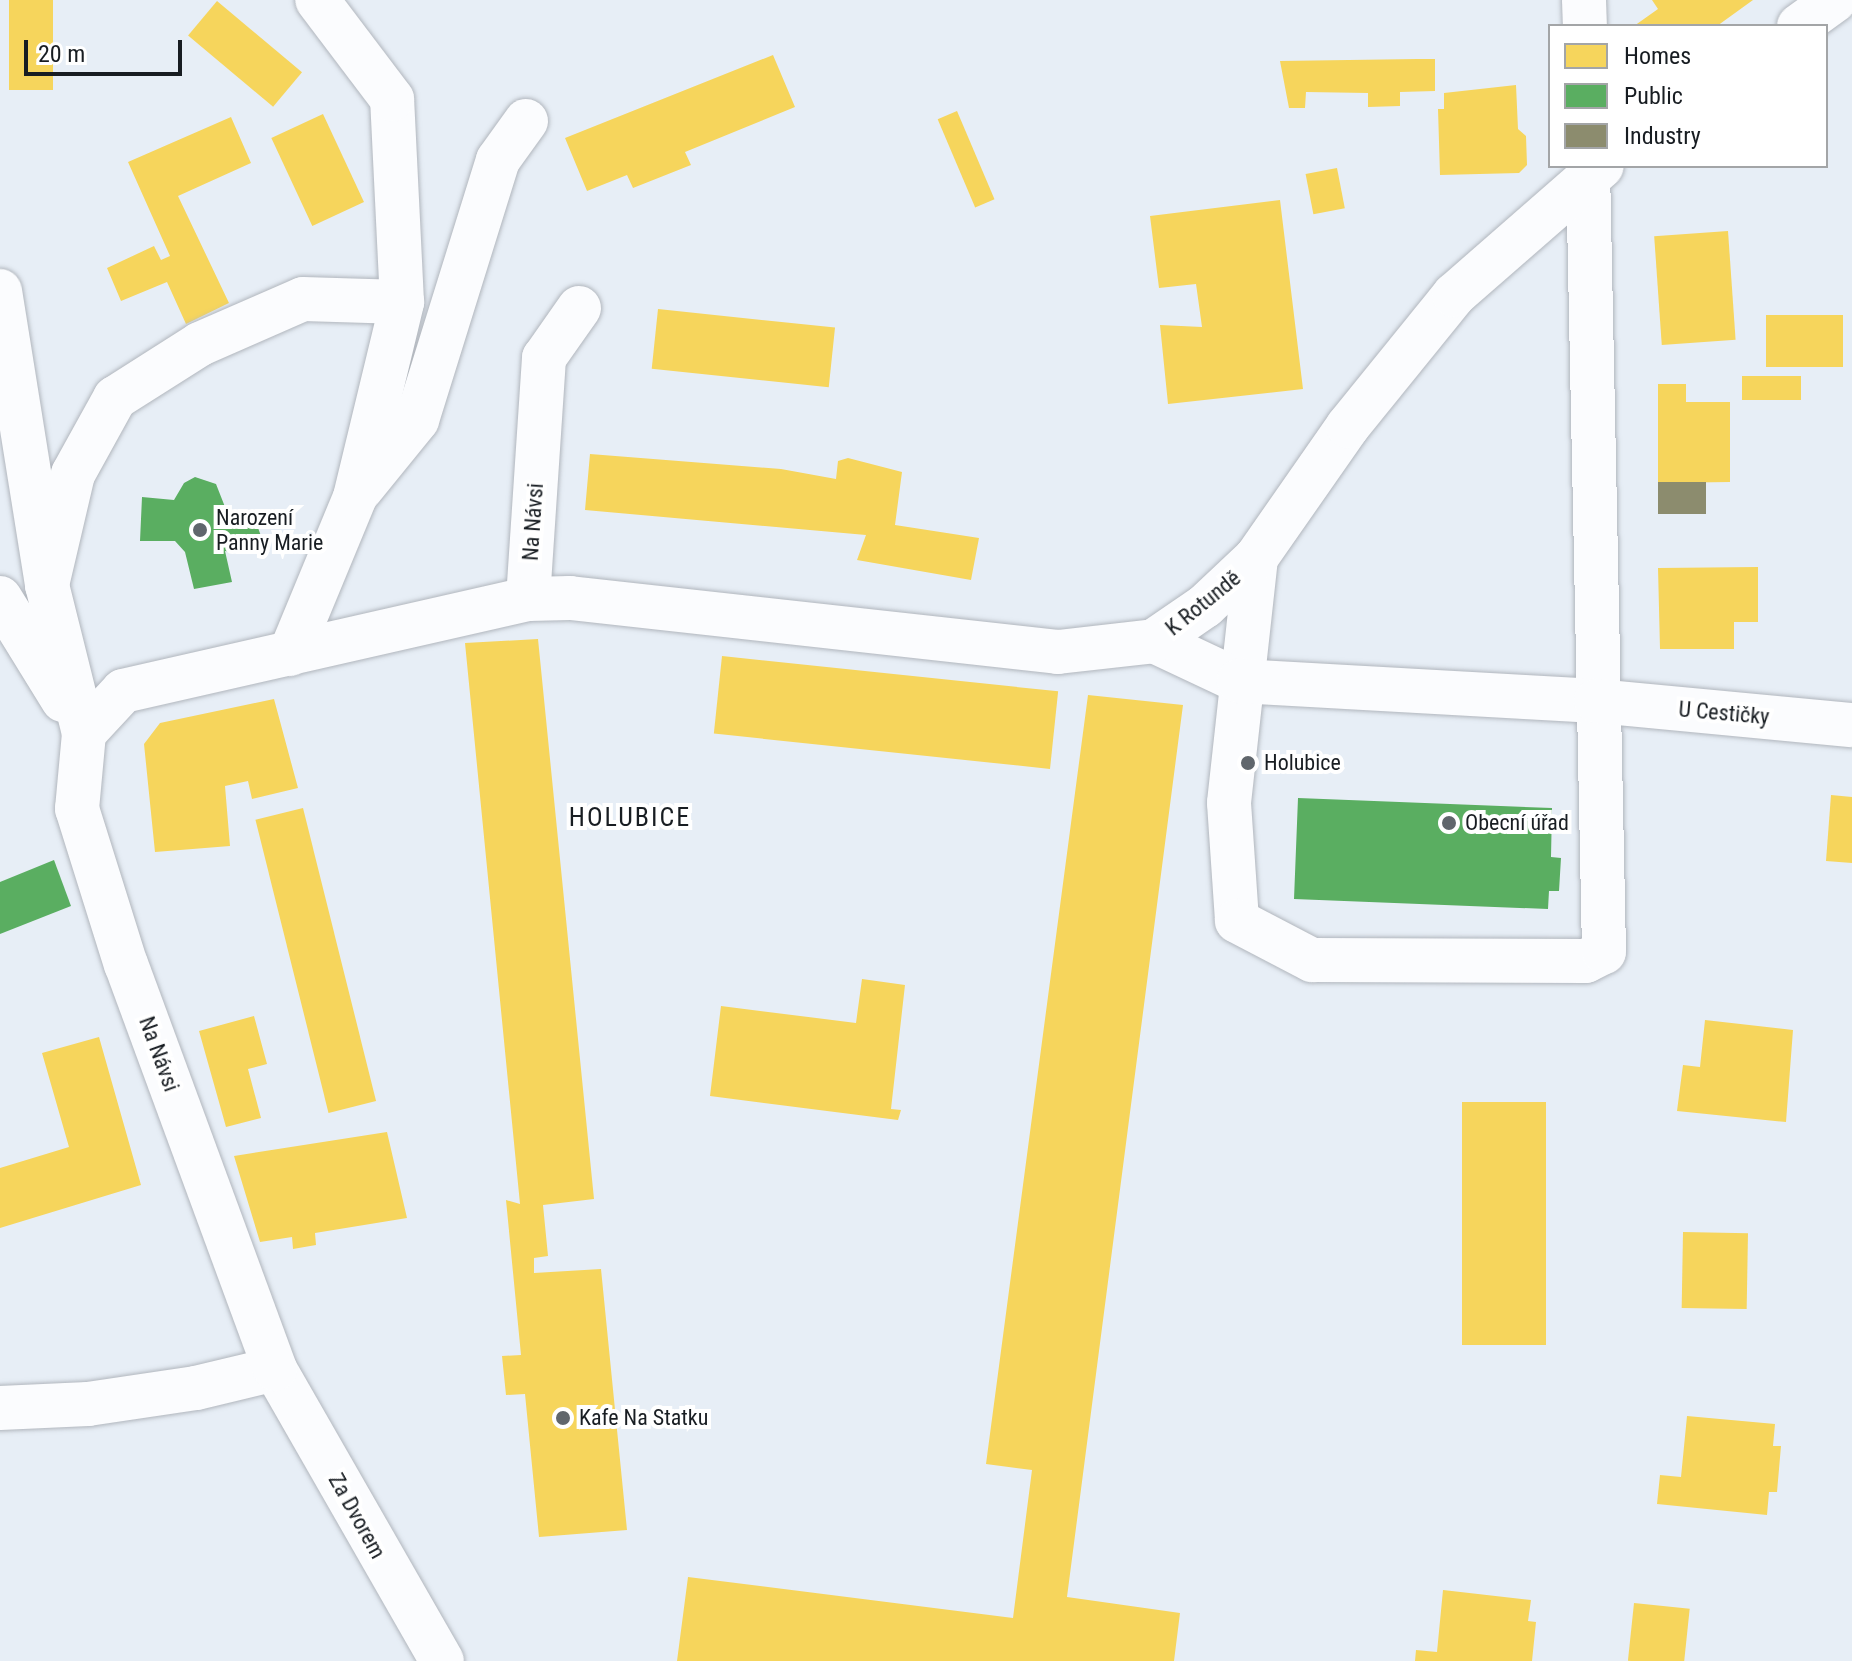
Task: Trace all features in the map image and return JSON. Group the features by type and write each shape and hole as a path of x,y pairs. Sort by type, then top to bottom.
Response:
{"street":[{"path":"290,654 355,497 402,302 392,99 317,0"},
{"path":"1584,0 1585,24"},
{"path":"1802,24 1835,0"},
{"path":"355,497 417,420 498,160 526,121"},
{"path":"1256,558 1239,681 1229,803 1237,921 1312,960 1586,961 1604,952 1596,701 1593,169"},
{"name":"K Rotundě","path":"528,599 570,598 1058,652 1154,641 1205,606 1256,558 1348,426 1454,295 1593,169"},
{"name":"Na Návsi","path":"0,291 47,585 84,733 77,809 126,965 275,1369"},
{"name":"Na Návsi","path":"47,585 73,474 115,398 200,344 303,299 402,302"},
{"name":"Na Návsi","path":"528,599 544,358 579,308"},
{"path":"0,598 84,733 123,691 528,599"},
{"path":"1154,641 1239,681"},
{"name":"U Cestičky","path":"1239,681 1596,701 1852,725"},
{"path":"0,1408 88,1404 196,1388 275,1369"},
{"name":"Za Dvorem","path":"275,1369 442,1661"}],"building: Homes":[{"path":"9,0 53,0 53,90 9,90"},
{"path":"1652,0 1753,0 1720,24 1637,24 1658,9"},
{"path":"217,1 302,72 273,107 188,35"},
{"path":"773,55 795,107 685,152 691,165 633,188 627,175 587,191 565,138"},
{"path":"1435,59 1435,91 1400,92 1400,106 1368,107 1368,93 1306,92 1305,108 1289,108 1280,61"},
{"path":"1516,85 1518,129 1526,136 1527,165 1519,173 1440,175 1438,109 1444,109 1444,93"},
{"path":"957,111 995,199 975,208 938,119"},
{"path":"323,114 364,202 312,226 271,138"},
{"path":"231,117 251,163 178,196 229,303 186,324 167,282 121,301 107,268 154,246 161,260 170,256 128,162"},
{"path":"1337,168 1345,208 1313,214 1306,174"},
{"path":"1280,200 1303,389 1168,404 1160,325 1202,327 1196,284 1159,288 1150,216"},
{"path":"1728,231 1736,340 1662,345 1654,236"},
{"path":"658,309 835,328 829,387 652,369"},
{"path":"1766,315 1843,315 1843,367 1766,367"},
{"path":"1742,376 1801,376 1801,400 1742,400"},
{"path":"1658,384 1686,384 1686,402 1730,402 1730,482 1658,483"},
{"path":"590,454 781,469 836,479 838,461 848,458 902,472 895,525 979,538 971,580 857,560 866,535 585,510"},
{"path":"1758,567 1758,622 1734,622 1734,649 1660,649 1658,568"},
{"path":"538,639 594,1199 543,1205 548,1256 534,1258 534,1273 601,1269 627,1530 539,1537 525,1394 506,1395 502,1356 521,1355 506,1200 520,1204 465,643"},
{"path":"722,656 1058,691 1050,769 714,734"},
{"path":"1088,695 1183,705 1067,1597 1180,1613 1174,1661 677,1661 688,1577 1013,1618 1032,1470 986,1464"},
{"path":"274,699 298,788 252,799 248,781 225,786 230,846 155,852 144,744 160,723"},
{"path":"1831,795 1852,797 1852,863 1826,861"},
{"path":"303,808 376,1101 329,1113 255,820"},
{"path":"862,979 905,985 891,1109 901,1110 898,1120 710,1096 721,1006 856,1023"},
{"path":"254,1016 267,1064 248,1069 261,1118 226,1127 199,1031"},
{"path":"1705,1020 1793,1030 1786,1122 1677,1111 1683,1065 1700,1067"},
{"path":"99,1037 141,1185 0,1228 0,1168 69,1147 42,1053"},
{"path":"1462,1102 1546,1102 1546,1345 1462,1345"},
{"path":"387,1132 407,1218 315,1233 316,1245 293,1249 292,1237 260,1242 234,1156"},
{"path":"1683,1232 1748,1233 1747,1309 1682,1308"},
{"path":"1687,1416 1775,1424 1773,1446 1781,1446 1777,1492 1769,1492 1767,1515 1657,1504 1660,1475 1681,1477"},
{"path":"1443,1590 1531,1600 1528,1621 1536,1622 1532,1661 1415,1661 1416,1650 1437,1652"},
{"path":"1634,1603 1690,1609 1684,1661 1628,1661"}],"building: Public":[{"name":"Narození Panny Marie","path":"195,477 216,484 227,512 253,514 261,536 246,554 225,551 232,582 194,589 185,552 175,541 140,541 142,497 174,500 184,483"},
{"path":"1298,798 1552,808 1551,857 1561,858 1559,891 1549,891 1548,909 1294,899"},
{"path":"54,860 71,906 0,934 0,882"}],"building: Industry":[{"path":"1658,482 1706,482 1706,514 1658,514"}],"place":[{"name":"Narození Panny Marie","path":"200,530"},
{"name":"Holubice","path":"1248,763"},
{"name":"Obecní úřad","path":"1449,823"},
{"name":"Kafe Na Statku","path":"563,1418"}],"district":[{"name":"HOLUBICE","path":"630,818"}]}
